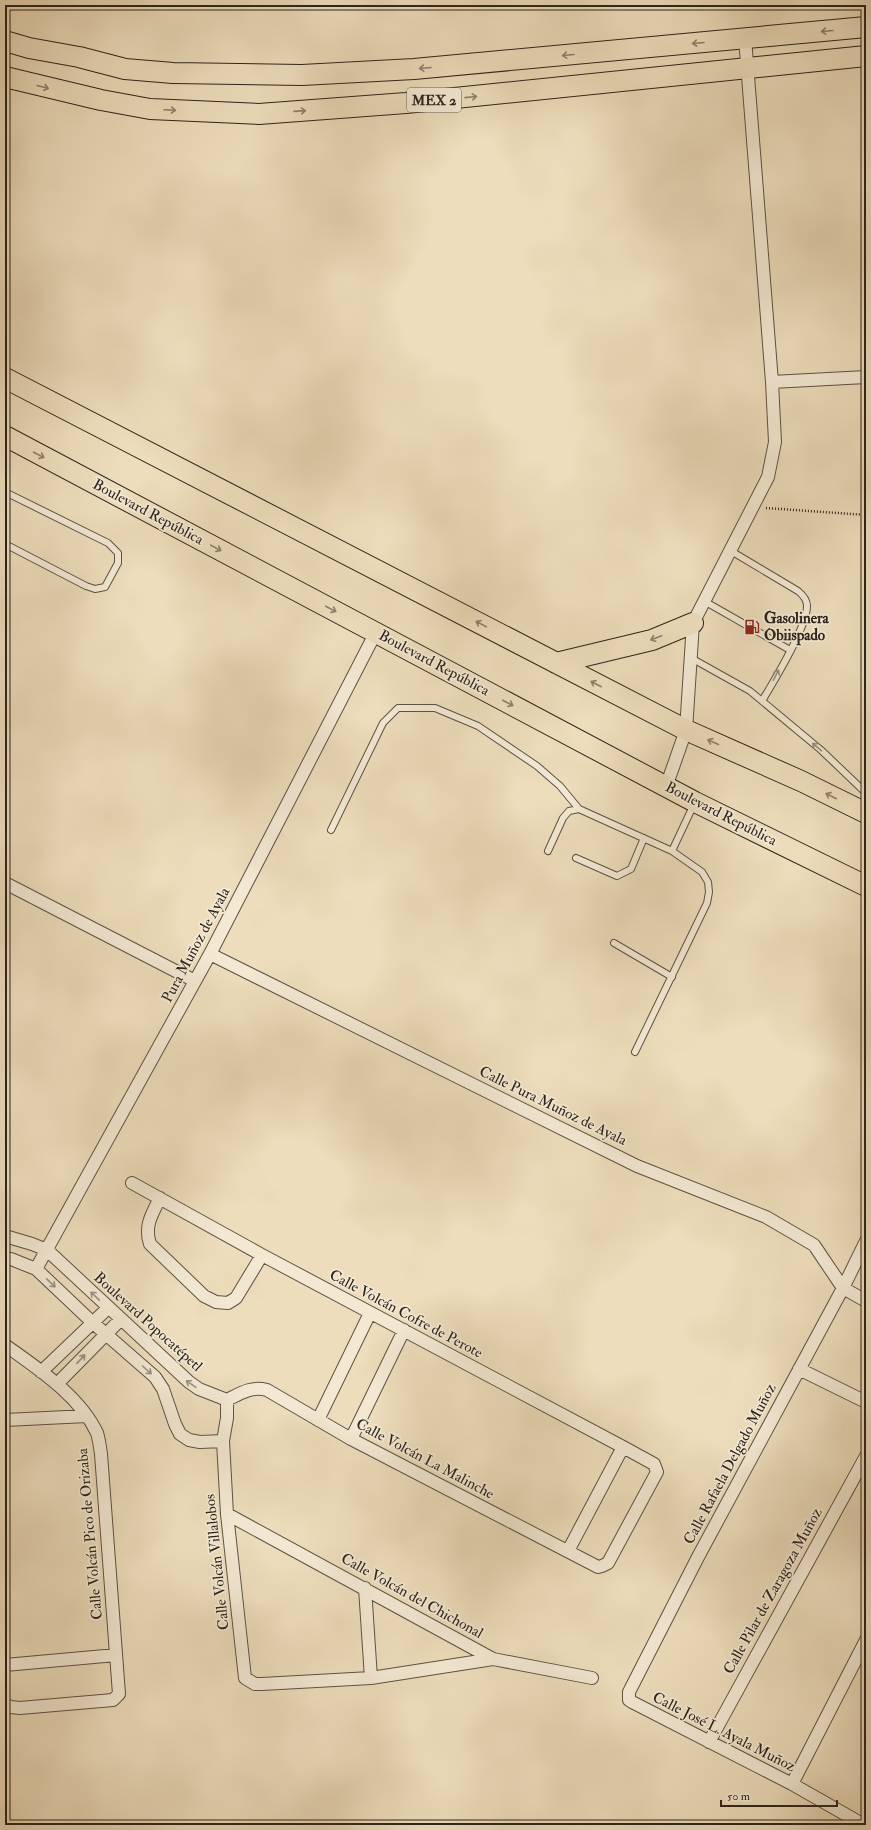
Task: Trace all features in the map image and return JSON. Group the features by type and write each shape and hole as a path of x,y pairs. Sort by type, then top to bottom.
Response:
{"main road":[{"name":"MEX 2","path":"5,41 29,48 79,57 125,69 173,73 302,75 414,69 866,27"},
{"name":"MEX 2","path":"5,77 93,99 150,110 259,114 406,103 748,70 866,56"},
{"path":"5,378 207,481 686,730 801,781 866,813"},
{"name":"Boulevard República","path":"6,438 376,632 666,787 866,886"},
{"path":"556,663 652,640 693,623"}],"street":[{"path":"666,787 686,730 692,658 693,623 768,476 775,442 772,382 745,38"},
{"path":"772,382 866,377"},
{"name":"Pura Muñoz de Ayala","path":"36,1269 210,954 376,632"},
{"path":"5,883 195,981"},
{"name":"Calle Pura Muñoz de Ayala","path":"210,954 637,1166 766,1217 814,1245 843,1288 866,1301"},
{"name":"Calle Volcán Cofre de Perote","path":"132,1182 262,1255 654,1464 658,1472 656,1477 608,1563"},
{"path":"160,1198 147,1224 147,1236 150,1244 204,1296 216,1302 228,1303 236,1298 262,1255"},
{"name":"Boulevard Popocatépetl","path":"5,1236 47,1250 120,1320 189,1382 199,1389 227,1400"},
{"name":"Calle Rafaela Delgado Muñoz","path":"632,1702 629,1700 629,1692 698,1558 843,1288 866,1241"},
{"path":"5,1259 11,1259 36,1269 92,1322 155,1377 163,1389 180,1434 189,1440 194,1442 223,1441 227,1418 227,1400"},
{"path":"41,1372 108,1308"},
{"path":"318,1420 370,1313"},
{"path":"57,1384 120,1320"},
{"path":"351,1439 404,1330"},
{"name":"Calle Volcán Pico de Orizaba","path":"5,1344 57,1384 87,1416 97,1434 101,1454 119,1694 113,1700 20,1708 10,1708 5,1704"},
{"path":"799,1369 866,1402"},
{"name":"Calle Volcán La Malinche","path":"227,1400 249,1388 267,1390 351,1439 568,1551 592,1565 602,1566 608,1563"},
{"path":"5,1420 87,1416"},
{"name":"Calle Volcán Villalobos","path":"223,1441 226,1514 245,1678 255,1684 371,1678"},
{"path":"568,1551 623,1447"},
{"name":"Calle Pilar de Zaragoza Muñoz","path":"709,1742 866,1456"},
{"name":"Calle Volcán del Chichonal","path":"226,1514 365,1588 493,1660 592,1678"},
{"path":"365,1588 371,1678 493,1660"},
{"path":"792,1784 866,1640"},
{"path":"5,1665 116,1654"},
{"name":"Calle José L. Ayala Muñoz","path":"632,1702 792,1784 864,1825"}],"lane":[{"path":"5,492 108,543 118,554 118,563 105,587 95,589 86,586 5,544"},
{"path":"731,551 789,585 805,597 807,605 805,618 790,650 762,701"},
{"path":"704,601 790,650"},
{"path":"692,658 750,691 821,750 866,793"},
{"path":"331,830 383,724 398,708 435,708 478,726 537,766 560,786 579,809 672,851 702,872 708,882 709,892 707,903 635,1052"},
{"path":"672,851 695,802"},
{"path":"548,851 563,818 569,811 579,809"},
{"path":"576,858 617,876 630,869 644,838"},
{"path":"614,943 672,978"}],"path":[{"path":"753,507 866,515"}],"place":[{"name":"Gasolinera Obiispado","path":"752,627"}]}
